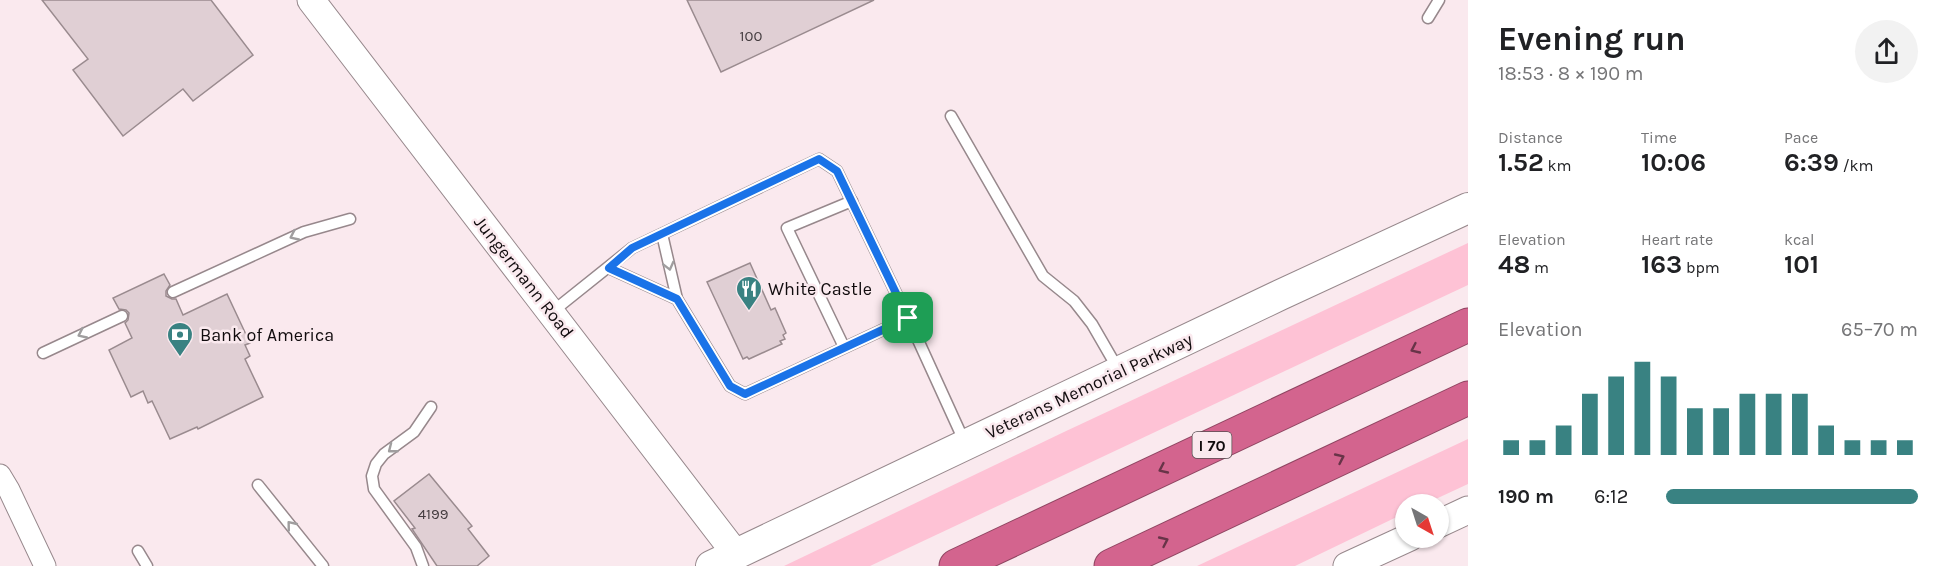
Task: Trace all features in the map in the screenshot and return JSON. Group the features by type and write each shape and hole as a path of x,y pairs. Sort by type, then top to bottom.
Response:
{"highway":[{"name":"I 70","path":"957,566 1468,324"},
{"path":"1111,566 1468,398"}],"main road":[{"name":"Veterans Memorial Parkway","path":"724,560 1468,208"}],"street":[{"name":"Jungermann Road","path":"311,0 552,313 724,560"},
{"path":"0,475 45,566"},
{"path":"1449,520 1466,515"},
{"path":"1347,566 1395,544"}],"lane":[{"path":"1428,18 1438,0"},
{"path":"951,116 1043,276 1074,301 1092,324 1120,372"},
{"path":"552,313 632,248 819,159 837,171 966,445"},
{"path":"844,347 787,228 852,201"},
{"path":"173,292 304,232 350,219"},
{"path":"662,234 677,299 730,386 745,394 908,318"},
{"path":"609,268 677,299"},
{"path":"43,353 122,316"},
{"path":"423,566 416,547 374,489 372,476 375,464 384,454 414,432 431,407"},
{"path":"258,484 323,566"},
{"path":"138,551 147,566"}],"shaded area":[{"path":"1468,243 1468,285 870,566 784,566 1064,432"},
{"path":"1468,439 1468,484 1446,494 1395,494 1395,518 1295,566 1197,566"}],"building":[{"path":"42,0 211,0 253,55 193,101 183,89 123,136 73,70 88,59"},
{"path":"687,0 874,0 721,72"},
{"name":"White Castle","path":"750,263 771,310 775,308 786,333 783,335 785,339 780,341 782,344 749,359 747,357 743,359 707,282"},
{"name":"Bank of America","path":"164,274 170,285 166,296 176,299 183,315 227,294 250,343 245,345 250,356 245,359 263,397 198,429 197,427 170,439 152,401 148,403 143,391 131,397 109,350 132,338 125,323 129,313 119,309 113,298"},
{"path":"429,474 472,526 468,529 489,556 477,566 437,566 412,529 415,528 394,501"}],"place":[{"name":"White Castle","path":"749,312"},
{"name":"Bank of America","path":"180,358"}],"route":[{"path":"819,159 837,171 908,318 745,394 730,386 677,299 609,268 632,248 819,159"}]}
